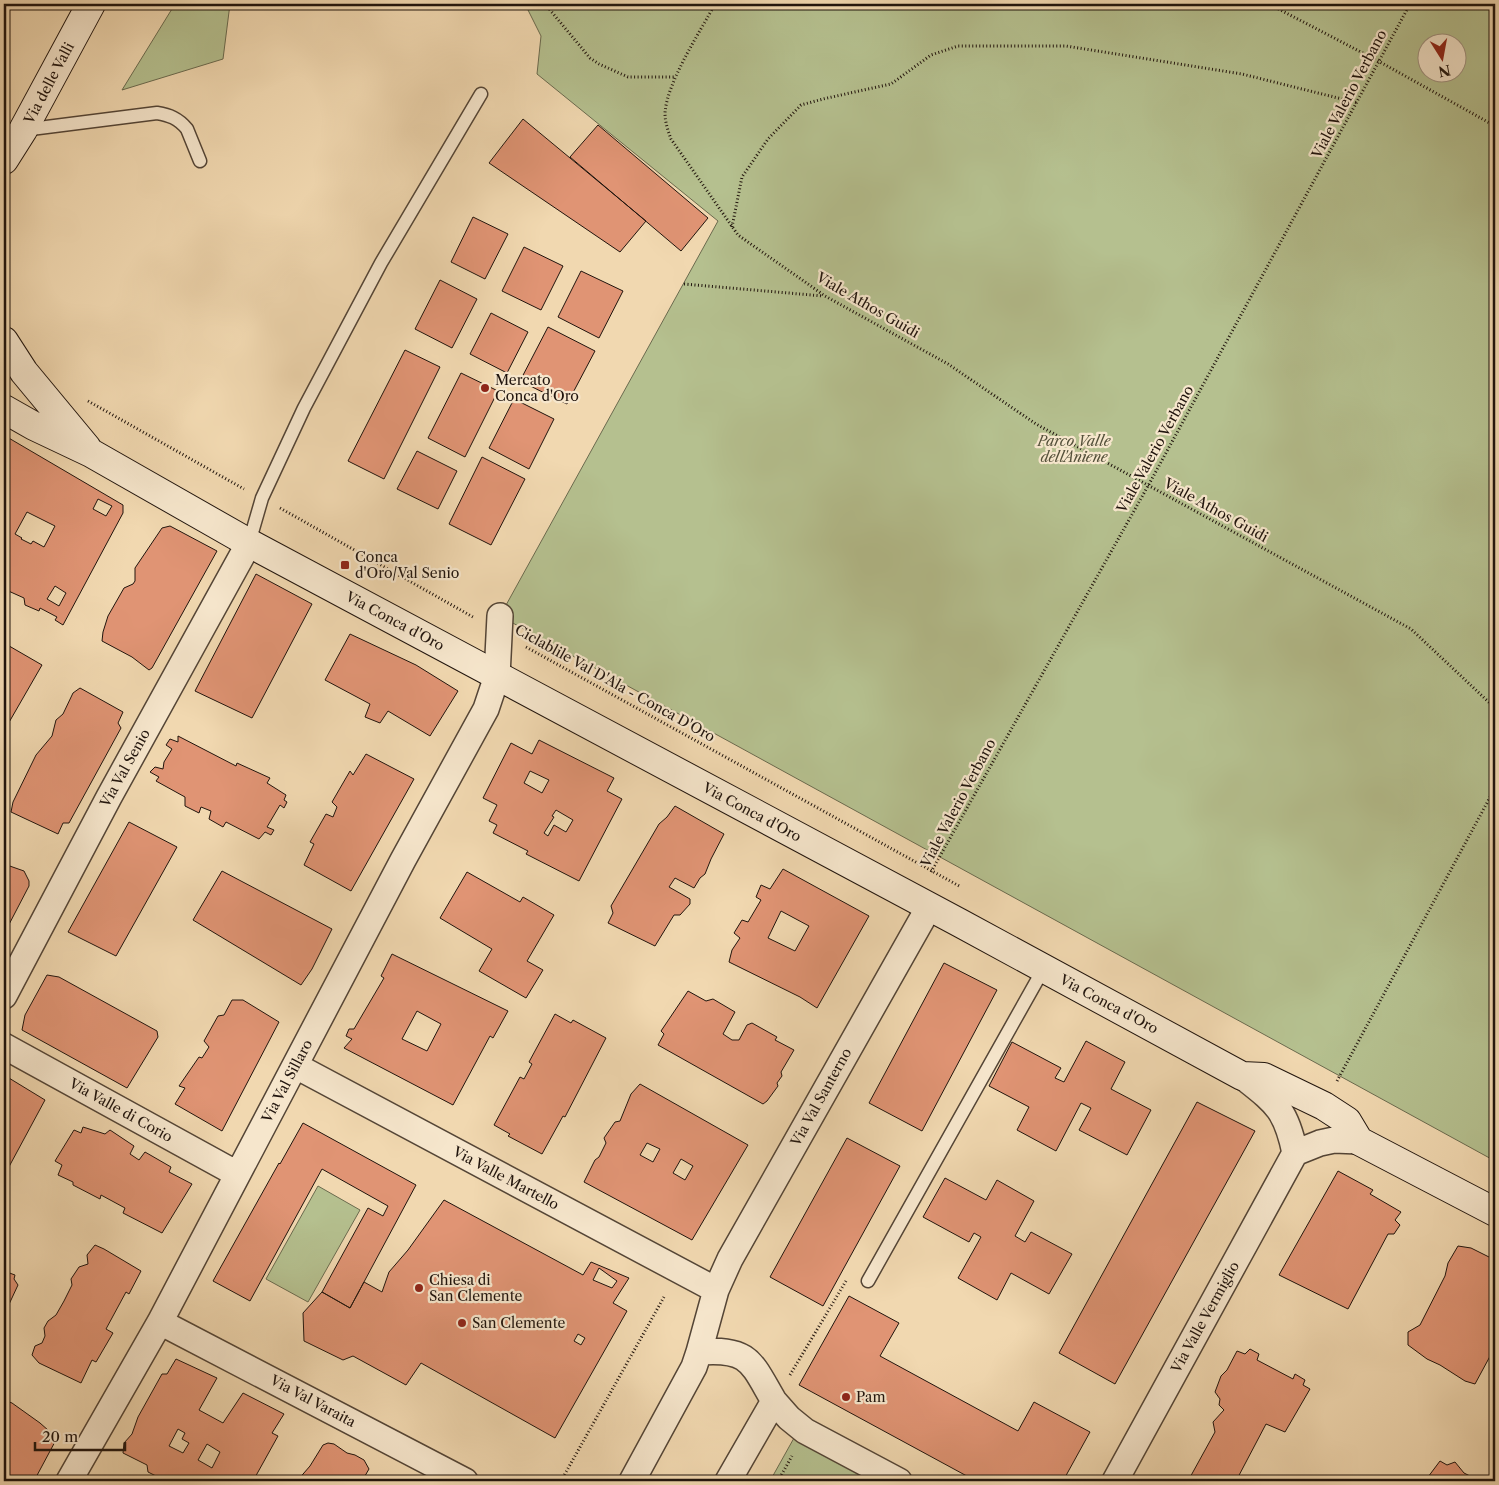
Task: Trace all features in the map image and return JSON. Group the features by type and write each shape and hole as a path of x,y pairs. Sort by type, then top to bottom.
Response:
{"street":[{"name":"Via delle Valli","path":"4,160 23,130 92,4"},
{"path":"4,341 24,372 91,453"},
{"name":"Via Conca d'Oro","path":"4,409 34,426 91,453 249,543 1044,968 1242,1076 1264,1077 1324,1106 1347,1121 1359,1141 1495,1212"},
{"name":"Via Val Senio","path":"4,996 109,797 249,543"},
{"name":"Via Val Sillaro","path":"70,1481 160,1322 403,860 486,709 497,676 500,624"},
{"name":"Via Val Santerno","path":"632,1481 700,1352 716,1290 730,1259 929,907"},
{"name":"Via Valle di Corio","path":"4,1046 237,1174"},
{"name":"Via Valle Martello","path":"296,1066 716,1290"},
{"path":"1242,1076 1270,1098 1282,1112 1287,1122 1295,1153 1320,1143 1334,1140 1359,1141"},
{"name":"Via Valle Vermiglio","path":"1115,1481 1295,1153"},
{"name":"Via Val Varaita","path":"160,1322 465,1481"},
{"path":"700,1352 724,1351 742,1357 755,1368 774,1401 789,1418 805,1431 899,1481"},
{"path":"728,1481 774,1401"}],"lane":[{"path":"249,543 262,498 304,408 381,263 481,94"},
{"path":"23,130 157,113 169,115 183,124 200,161"},
{"path":"868,1281 1044,968"}],"path":[{"path":"545,4 590,58 599,64 628,77 676,77"},
{"name":"Viale Athos Guidi","path":"715,4 669,90 665,112 666,124 671,140 738,235 825,296 948,364 1036,424 1411,629 1495,708"},
{"path":"1269,4 1380,62 1495,126"},
{"name":"Viale Valerio Verbano","path":"929,907 931,871 1148,486 1358,103 1410,4"},
{"path":"732,227 742,177 768,139 801,106 824,98 891,84 931,55 958,46 1066,46 1242,74 1358,103"},
{"path":"684,284 825,296"},
{"path":"81,397 238,486"},
{"name":"Ciclablile Val D'Ala - Conca D'Oro","path":"289,513 500,624 931,871"},
{"path":"1324,1106 1495,788"},
{"path":"774,1401 839,1293"},
{"path":"561,1481 664,1297"},
{"path":"778,1481 794,1453"}],"green space":[{"path":"175,4 230,4 223,59 122,90"},
{"name":"Parco Valle dell'Aniene","path":"525,4 1495,4 1495,1161 500,616 718,221 537,74 541,36"},
{"path":"318,1186 360,1210 308,1302 266,1279"},
{"path":"794,1438 873,1481 770,1481"}],"building":[{"path":"523,119 646,221 620,252 489,163"},
{"path":"598,125 708,218 681,251 570,157"},
{"path":"473,217 508,234 485,279 451,262"},
{"path":"524,247 563,266 541,310 502,291"},
{"path":"581,271 623,291 599,338 558,317"},
{"path":"440,280 477,299 452,348 415,329"},
{"path":"491,313 528,332 507,373 470,354"},
{"path":"548,327 595,351 567,404 520,381"},
{"path":"405,350 440,367 384,479 348,461"},
{"path":"461,373 498,391 465,457 428,438"},
{"path":"514,399 554,419 529,469 489,448"},
{"path":"7,437 123,505 123,513 63,625 55,620 57,617 40,608 39,611 25,605 24,598 4,589 4,442","holes":["98,499 112,506 106,516 93,509","27,512 55,526 44,547 33,541 31,544 15,534","55,586 66,593 59,606 47,599"]},
{"path":"417,451 457,471 438,509 397,489"},
{"path":"482,457 525,479 491,545 449,524"},
{"path":"170,526 217,551 152,668 149,670 132,657 102,641 103,632 108,616 124,588 135,581 135,568 162,528"},
{"path":"256,574 312,604 252,718 195,691"},
{"path":"350,634 416,665 458,691 430,736 388,711 380,723 365,717 370,704 325,680"},
{"path":"4,643 42,665 4,731"},
{"path":"80,688 123,712 118,723 121,728 69,823 63,823 58,834 11,812 13,802 36,755 52,736 56,720 63,714 73,693"},
{"path":"178,736 236,766 237,763 270,778 267,783 286,795 284,800 287,802 284,808 280,805 267,827 274,830 271,835 265,832 259,839 226,822 223,827 209,819 211,811 201,807 199,813 185,806 185,797 156,781 159,777 150,772 155,767 163,769 164,762 172,749 166,745 170,739 178,742"},
{"path":"539,740 614,778 607,791 622,799 579,881 526,854 528,851 493,833 497,825 489,821 497,805 483,798 511,743 532,754","holes":["530,771 549,780 542,793 524,783","556,810 573,820 566,832 554,825 548,836 544,833"]},
{"path":"366,754 414,779 351,891 304,865 314,844 310,842 326,814 333,817 337,807 332,802 350,771 353,775"},
{"path":"675,806 724,834 705,874 694,888 675,878 669,887 690,899 690,904 680,915 674,915 655,946 608,923 613,913 611,906 659,824"},
{"path":"129,822 177,847 116,956 68,932"},
{"path":"4,864 24,871 29,881 29,886 4,934"},
{"path":"783,869 869,916 817,1008 800,997 729,962 732,950 740,938 734,933 742,920 748,922 761,900 756,897 761,885 770,889","holes":["781,911 809,926 795,951 768,938"]},
{"path":"222,871 332,929 312,969 301,985 193,920"},
{"path":"467,872 520,902 523,897 554,915 527,961 543,970 526,998 479,971 492,949 440,918"},
{"path":"392,954 508,1011 493,1038 490,1036 453,1105 344,1048 352,1039 346,1036 349,1029 354,1029 384,978 381,976","holes":["417,1011 441,1024 427,1051 402,1039"]},
{"path":"944,963 997,990 922,1131 869,1103"},
{"path":"47,975 59,977 157,1031 158,1037 127,1088 22,1030 25,1015"},
{"path":"688,991 706,1001 713,999 735,1012 723,1034 732,1040 739,1040 747,1025 752,1023 777,1037 775,1040 794,1050 781,1072 782,1076 777,1083 778,1086 763,1104 658,1045 664,1034 661,1031"},
{"path":"232,1000 243,1000 279,1022 222,1131 175,1104 185,1088 179,1086 199,1057 202,1058 209,1047 204,1041 218,1016 224,1015"},
{"path":"555,1014 571,1023 573,1020 606,1038 565,1117 563,1116 542,1154 508,1136 510,1134 494,1125 520,1077 524,1079 532,1064 529,1062"},
{"path":"1086,1041 1125,1062 1111,1089 1151,1110 1127,1155 1079,1130 1091,1108 1081,1103 1056,1151 1017,1130 1029,1107 989,1086 1012,1042 1061,1068 1055,1078 1064,1082"},
{"path":"4,1075 45,1100 4,1176"},
{"path":"640,1084 748,1145 692,1240 584,1182 606,1143 604,1138 615,1122 620,1121 631,1094","holes":["647,1143 660,1149 653,1162 640,1155","681,1159 693,1166 685,1180 673,1173"]},
{"path":"1197,1102 1255,1131 1115,1384 1059,1353"},
{"path":"303,1123 416,1185 350,1308 322,1292 368,1208 383,1216 388,1206 322,1169 250,1301 213,1281"},
{"path":"83,1127 105,1134 110,1130 134,1146 130,1154 139,1160 145,1152 171,1167 169,1172 192,1184 162,1233 123,1213 125,1208 101,1195 100,1199 58,1175 62,1165 55,1161 74,1130 81,1133"},
{"path":"847,1138 900,1166 823,1306 770,1277"},
{"path":"1338,1171 1373,1190 1370,1194 1401,1212 1395,1220 1400,1225 1394,1234 1388,1234 1348,1309 1279,1275"},
{"path":"945,1178 986,1200 997,1180 1034,1201 1015,1236 1025,1242 1031,1232 1072,1254 1049,1294 1011,1273 997,1300 958,1278 981,1237 974,1233 969,1242 923,1217"},
{"name":"San Clemente","path":"444,1200 583,1275 591,1262 629,1278 613,1303 627,1311 555,1438 421,1363 406,1385 353,1356 343,1360 304,1341 303,1313 322,1292 350,1308 364,1282 382,1292 389,1272 408,1250","holes":["599,1268 617,1281 612,1288 593,1280","578,1334 585,1338 581,1345 574,1341"]},
{"path":"95,1245 141,1271 129,1294 126,1292 106,1329 113,1333 96,1362 92,1360 81,1383 39,1363 32,1355 35,1346 42,1343 45,1336 44,1328 48,1321 56,1315 64,1301 72,1285 71,1279 79,1267 88,1264 87,1255"},
{"path":"1458,1246 1471,1248 1495,1260 1495,1347 1475,1384 1465,1381 1427,1359 1408,1345 1408,1332 1420,1325 1445,1276 1448,1263"},
{"path":"4,1271 15,1275 14,1279 18,1285 4,1315"},
{"path":"849,1296 899,1323 880,1356 1018,1431 1034,1402 1090,1432 1063,1481 976,1481 799,1385"},
{"path":"1250,1349 1259,1354 1257,1360 1293,1379 1295,1374 1305,1380 1303,1385 1310,1389 1285,1432 1266,1424 1236,1481 1188,1481 1215,1432 1213,1422 1224,1410 1219,1405 1220,1399 1215,1392 1221,1376 1227,1370 1237,1351 1245,1354"},
{"path":"176,1359 217,1378 199,1410 223,1423 243,1393 284,1414 272,1433 278,1436 253,1481 166,1481 148,1472 147,1465 123,1453 124,1443 132,1434 138,1417 162,1374 167,1374","holes":["178,1429 185,1433 182,1439 189,1443 183,1453 169,1446","207,1444 220,1452 212,1468 198,1460"]},
{"path":"4,1400 12,1403 40,1423 57,1438 34,1481 4,1481"},
{"path":"328,1443 334,1444 347,1453 364,1460 369,1469 362,1481 297,1481 310,1466 323,1445"},
{"path":"1440,1461 1447,1465 1455,1462 1464,1473 1480,1481 1425,1481"}],"place":[{"name":"Mercato Conca d'Oro","path":"485,388"},
{"name":"Conca d'Oro/Val Senio","path":"345,565"},
{"name":"Chiesa di San Clemente","path":"419,1288"},
{"name":"San Clemente","path":"462,1323"},
{"name":"Pam","path":"846,1397"}]}
